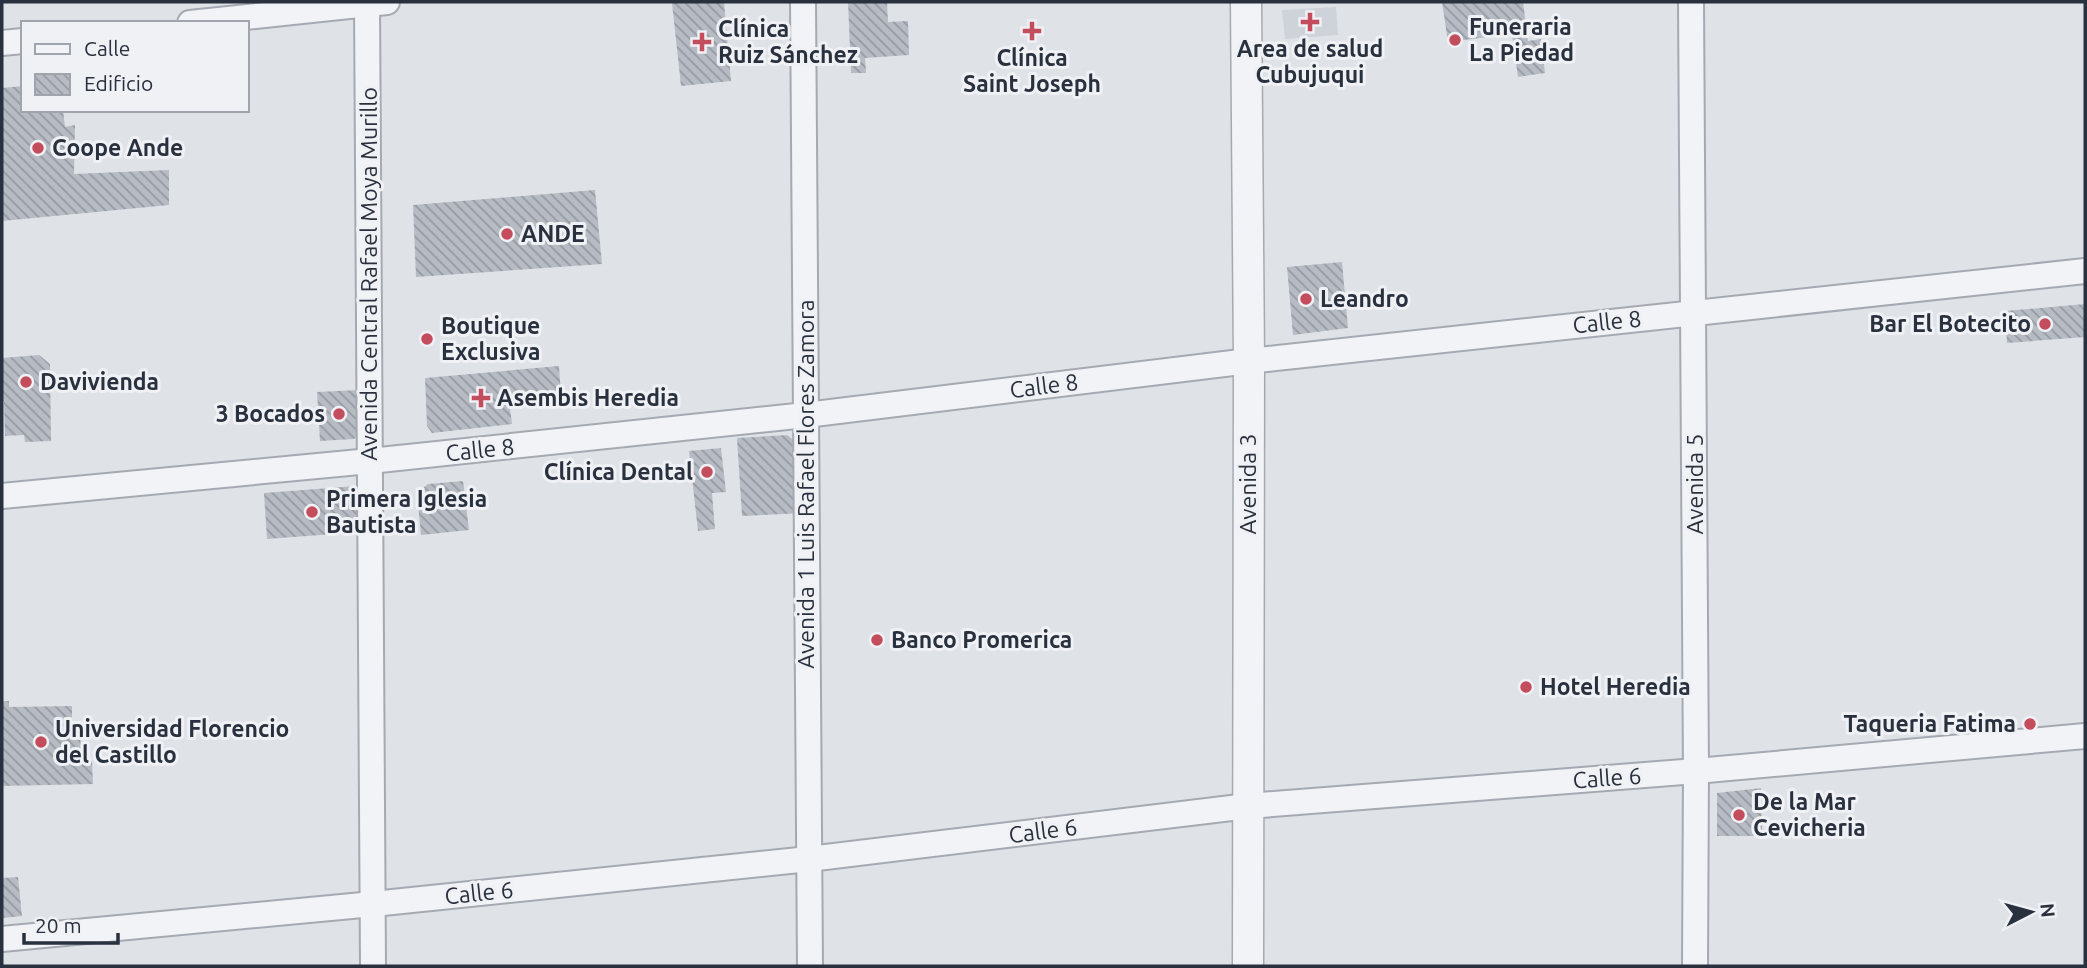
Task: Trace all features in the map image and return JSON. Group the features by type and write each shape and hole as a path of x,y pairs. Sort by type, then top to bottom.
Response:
{"street":[{"path":"208,21 374,2"},
{"name":"Avenida Central Rafael Moya Murillo","path":"373,966 370,461 374,2"},
{"name":"Avenida 1 Luis Rafael Flores Zamora","path":"803,2 810,966"},
{"name":"Avenida 3","path":"1246,2 1249,361 1248,966"},
{"name":"Avenida 5","path":"1691,2 1695,966"},
{"path":"2,43 21,41"},
{"name":"Calle 8","path":"2,496 806,415 1249,361 2085,271"},
{"name":"Calle 6","path":"2,939 809,859 1248,806 1696,771 2085,736"}],"shaded area":[{"name":"Area de salud Cubujuqui","path":"1336,7 1338,35 1285,39 1282,10"}],"building":[{"name":"Clínica Ruiz Sánchez","path":"724,2 731,81 681,86 672,3"},
{"path":"848,2 887,2 888,22 908,21 909,55 865,58 866,73 851,73"},
{"name":"Funeraria La Piedad","path":"1442,2 1523,2 1528,41 1541,39 1545,73 1518,77 1512,34 1448,42"},
{"name":"Coope Ande","path":"21,86 21,112 63,112 65,127 75,125 74,174 169,170 169,205 2,221 2,88"},
{"name":"ANDE","path":"595,190 602,264 416,277 413,205"},
{"name":"Leandro","path":"1342,262 1348,328 1293,335 1287,267"},
{"name":"Bar El Botecito","path":"2085,304 2085,337 2007,343 2005,311"},
{"name":"Davivienda","path":"39,355 50,364 51,441 25,442 24,435 5,436 2,358"},
{"name":"Asembis Heredia","path":"559,366 561,395 509,401 512,424 432,433 427,426 425,378"},
{"name":"3 Bocados","path":"359,390 362,436 320,441 317,392"},
{"path":"787,435 799,444 803,513 742,516 737,438"},
{"name":"Clínica Dental","path":"721,448 726,492 712,493 715,529 698,531 689,451"},
{"path":"463,481 469,530 421,535 417,493 428,484"},
{"name":"Primera Iglesia Bautista","path":"356,486 360,532 267,539 264,493"},
{"name":"Universidad Florencio del Castillo","path":"2,701 9,701 9,707 72,706 72,723 80,722 81,761 92,761 93,784 2,786"},
{"name":"De la Mar Cevicheria","path":"1761,788 1762,836 1717,836 1717,793"},
{"path":"18,877 22,916 2,918 2,878"}],"place":[{"name":"Area de salud Cubujuqui","path":"1310,22"},
{"name":"Clínica Saint Joseph","path":"1032,31"},
{"name":"Funeraria La Piedad","path":"1455,40"},
{"name":"Clínica Ruiz Sánchez","path":"702,42"},
{"name":"Coope Ande","path":"38,148"},
{"name":"ANDE","path":"507,234"},
{"name":"Leandro","path":"1306,299"},
{"name":"Bar El Botecito","path":"2045,324"},
{"name":"Boutique Exclusiva","path":"427,339"},
{"name":"Davivienda","path":"26,382"},
{"name":"Asembis Heredia","path":"481,398"},
{"name":"3 Bocados","path":"339,414"},
{"name":"Clínica Dental","path":"707,472"},
{"name":"Primera Iglesia Bautista","path":"312,512"},
{"name":"Banco Promerica","path":"877,640"},
{"name":"Hotel Heredia","path":"1526,687"},
{"name":"Taqueria Fatima","path":"2030,724"},
{"name":"Universidad Florencio del Castillo","path":"41,742"},
{"name":"De la Mar Cevicheria","path":"1739,815"}]}
